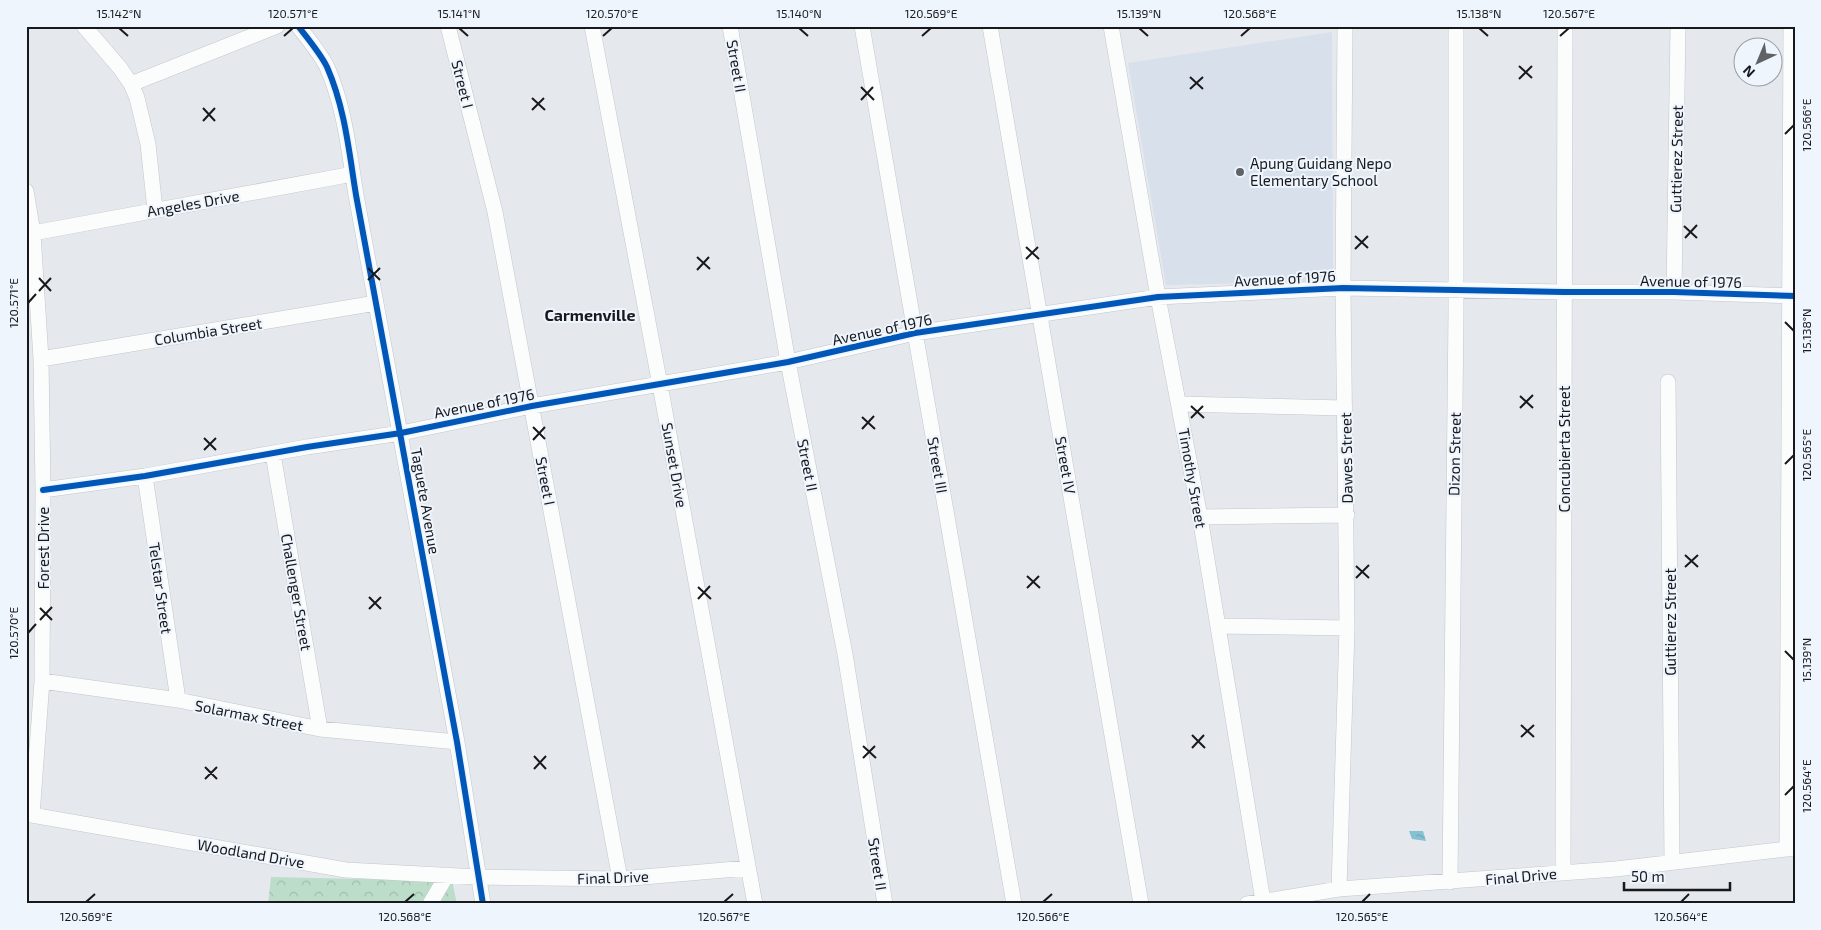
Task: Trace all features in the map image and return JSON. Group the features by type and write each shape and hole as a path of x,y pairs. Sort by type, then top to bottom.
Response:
{"street":[{"path":"84,26 120,68 136,98 148,144 155,210"},
{"path":"130,84 277,26"},
{"name":"Taguete Avenue","path":"298,26 326,66 339,98 345,120 376,303 457,742 483,904"},
{"name":"Street I","path":"448,26 495,212 620,879"},
{"name":"Sunset Drive","path":"592,26 755,904"},
{"name":"Street II","path":"730,26 788,362 845,654 885,904"},
{"name":"Street III","path":"862,26 1014,904"},
{"name":"Street IV","path":"990,26 1142,904"},
{"name":"Timothy Street","path":"1111,26 1158,297 1200,517 1263,901"},
{"name":"Dawes Street","path":"1339,889 1347,628 1343,288 1345,26"},
{"name":"Dizon Street","path":"1450,882 1456,290 1456,26"},
{"name":"Concubierta Street","path":"1563,872 1565,26"},
{"name":"Guttierez Street","path":"1674,292 1678,26"},
{"path":"1791,26 1793,296 1791,849"},
{"name":"Angeles Drive","path":"33,233 353,174"},
{"name":"Forest Drive","path":"26,191 33,233 41,359 43,490 42,682 29,815"},
{"name":"Avenue of 1976","path":"43,490 145,476 307,447 401,433 532,406 788,362 915,334 1158,297 1343,288 1674,292 1793,296"},
{"name":"Columbia Street","path":"41,359 376,303"},
{"name":"Guttierez Street","path":"1668,382 1672,862"},
{"path":"1179,404 1345,408"},
{"name":"Challenger Street","path":"274,454 320,729"},
{"name":"Telstar Street","path":"145,476 178,700"},
{"path":"1200,517 1347,515"},
{"path":"1218,626 1347,628"},
{"name":"Solarmax Street","path":"42,682 178,700 320,729 457,742"},
{"name":"Woodland Drive","path":"29,815 346,870 478,877"},
{"name":"Final Drive","path":"1247,904 1339,889 1616,869 1791,849"},
{"name":"Final Drive","path":"478,877 620,879 748,868"},
{"path":"430,904 447,874"}],"shaded area":[{"name":"Apung Guidang Nepo Elementary School","path":"1332,32 1333,281 1166,285 1128,63"}],"green space":[{"path":"271,877 452,881 457,904 268,904"}],"water":[{"path":"1409,831 1423,831 1426,841 1412,839"}],"cycle path":[{"path":"298,26 327,67 342,114 457,742 483,904"},
{"path":"43,490 145,476 307,447 401,433 532,406 788,362 915,333 1158,297 1343,288 1674,292 1795,296"}],"place":[{"name":"Apung Guidang Nepo Elementary School","path":"1240,172"}],"district":[{"name":"Carmenville","path":"590,314"}]}
